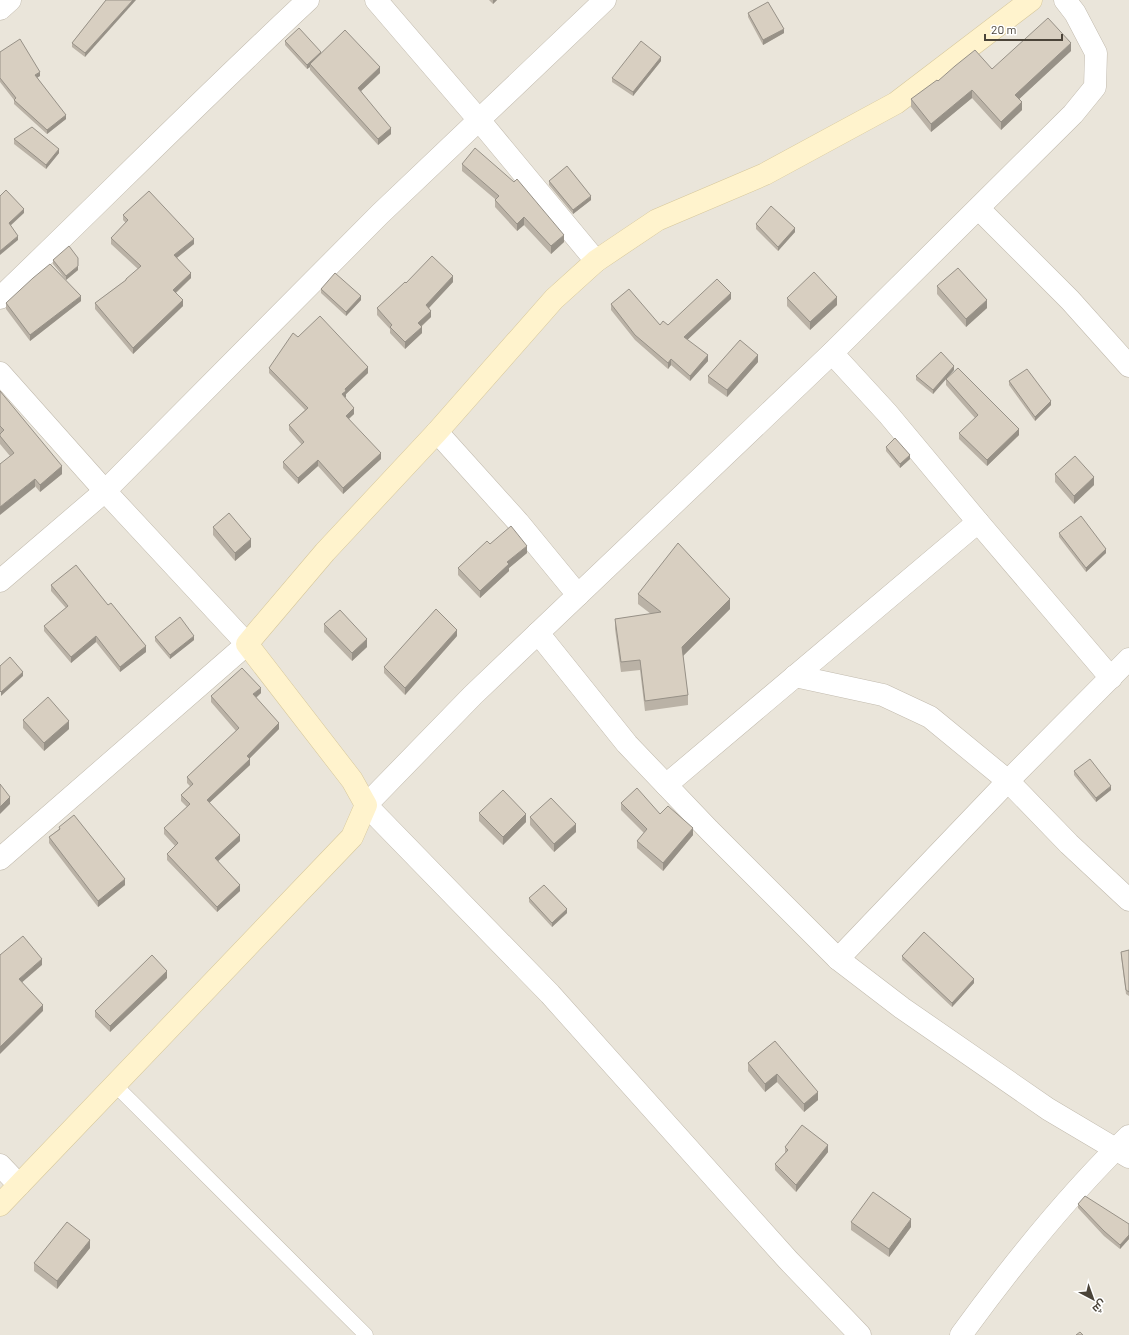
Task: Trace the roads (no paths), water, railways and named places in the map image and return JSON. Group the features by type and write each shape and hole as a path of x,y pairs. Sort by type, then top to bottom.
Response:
{"street":[{"path":"0,9 10,0"},
{"path":"0,298 229,74 308,0"},
{"path":"376,0 479,120 596,261"},
{"path":"0,581 105,491 380,214 605,0"},
{"path":"0,860 247,644 325,552 437,432 554,299 596,261 657,220 765,174 896,103 1032,0"},
{"path":"0,1204 352,837 366,806 474,695 832,353 1074,114 1095,87 1096,54 1075,13 1065,0"},
{"path":"979,209 1070,300 1129,366"},
{"path":"832,353 888,414 1111,678"},
{"path":"0,374 105,491 247,644 352,780 366,806 550,994 788,1260 860,1335"},
{"path":"437,432 518,522 578,595"},
{"path":"666,785 978,522"},
{"path":"538,633 627,744 709,830 838,959 902,1008 1048,1109 1125,1147 1065,1203 999,1282 961,1335"},
{"path":"838,959 1008,781 1129,659"},
{"path":"795,676 884,695 930,717 1008,781 1069,844 1129,900"},
{"path":"0,1165 19,1185"}],"lane":[{"path":"115,1085 366,1335"}]}
